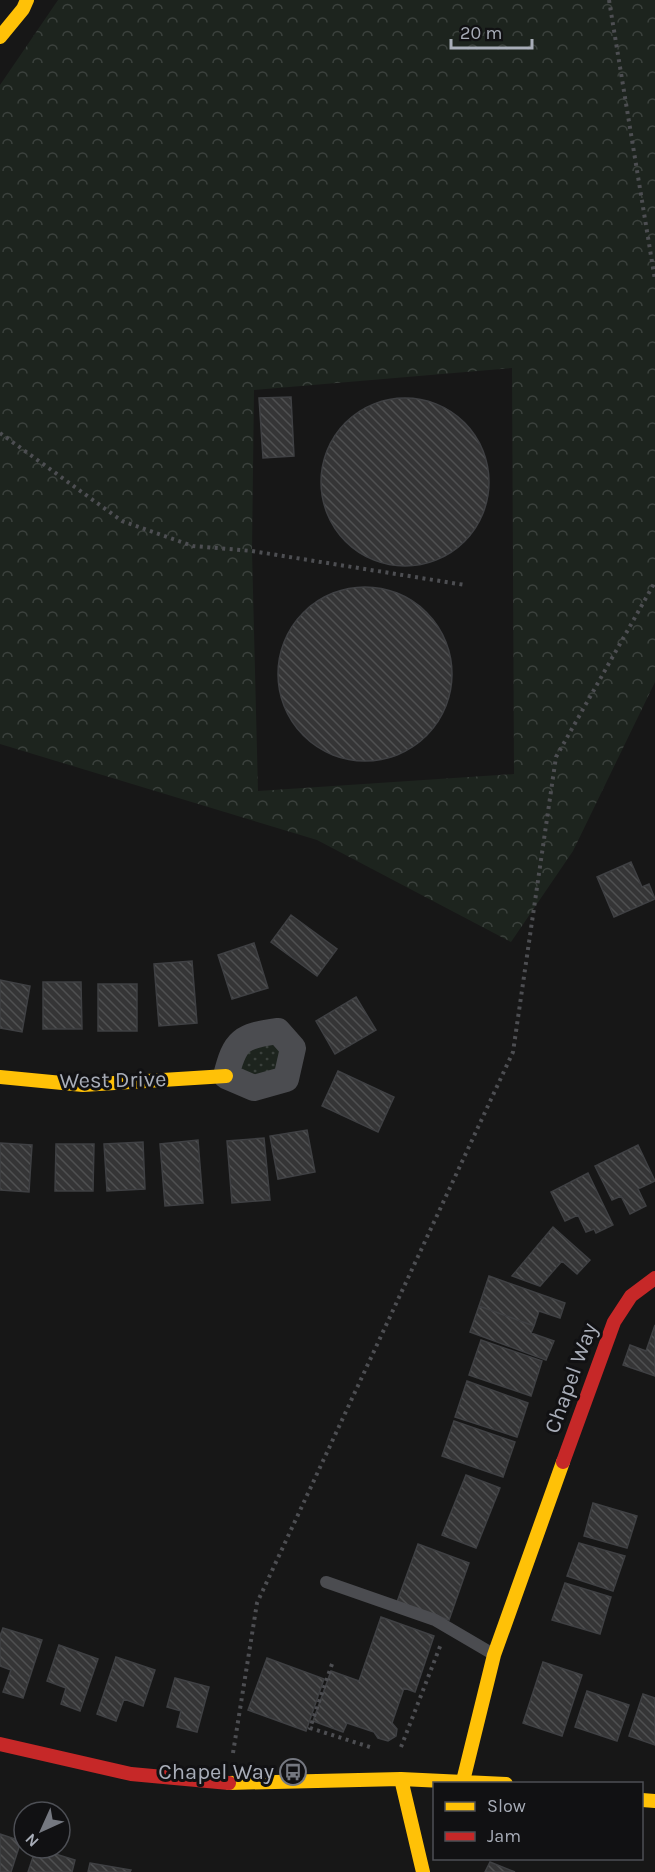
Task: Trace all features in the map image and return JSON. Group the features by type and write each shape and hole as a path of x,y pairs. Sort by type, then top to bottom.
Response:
{"main road":[{"path":"0,38 23,9 27,0"},
{"name":"West Drive","path":"0,1077 83,1085 226,1076"},
{"name":"Chapel Way","path":"462,1781 494,1655 614,1322 631,1296 655,1278"},
{"path":"0,1743 131,1774 228,1783 401,1779 477,1782"},
{"path":"401,1779 423,1872"}],"lane":[{"path":"326,1582 435,1620 494,1655"}],"path":[{"path":"609,0 655,280"},
{"path":"0,433 122,521 193,546 252,551 465,585"},
{"path":"228,1783 257,1603 513,1052 556,758 655,582"},
{"path":"401,1747 448,1628"},
{"path":"333,1664 310,1728 376,1749"},
{"path":"394,1749 401,1747"},
{"path":"401,1747 434,1779"}],"green space":[{"path":"58,0 655,0 655,682 573,851 511,942 317,840 0,744 0,85","holes":["512,368 514,774 258,791 252,551 254,390"]},
{"path":"278,1031 286,1079 226,1076 233,1050"}],"building":[{"path":"291,397 294,456 263,458 259,398"},
{"path":"405,398 421,399 437,404 465,422 483,450 488,466 488,498 483,514 465,542 437,560 421,565 405,566 389,565 373,560 345,542 327,514 322,498 321,482 322,466 327,450 345,422 373,404 389,399"},
{"path":"365,587 398,594 413,602 426,613 437,626 445,641 452,674 445,707 437,722 426,735 413,746 398,754 365,761 332,754 317,746 304,735 293,722 285,707 278,674 285,641 293,626 304,613 317,602 332,594"},
{"path":"631,862 642,887 649,884 655,899 614,917 597,877"},
{"path":"291,915 337,949 317,976 271,942"},
{"path":"254,943 268,988 232,999 218,955"},
{"path":"192,961 197,1023 159,1026 154,964"},
{"path":"0,980 30,986 22,1032 0,1028"},
{"path":"43,982 81,982 82,1029 43,1029"},
{"path":"98,984 137,984 137,1031 98,1031"},
{"path":"356,997 376,1030 335,1054 316,1021"},
{"path":"338,1071 394,1097 378,1132 322,1106"},
{"path":"307,1130 315,1172 278,1179 270,1136"},
{"path":"264,1138 270,1200 232,1203 227,1141"},
{"path":"198,1140 203,1203 165,1206 160,1144"},
{"path":"143,1142 145,1189 107,1191 104,1144"},
{"path":"0,1143 32,1145 29,1192 0,1190"},
{"path":"56,1144 94,1144 93,1191 55,1191"},
{"path":"638,1145 655,1181 638,1189 646,1206 630,1214 621,1196 612,1200 595,1166"},
{"path":"588,1173 613,1225 596,1233 594,1229 586,1232 578,1215 565,1221 551,1192"},
{"path":"553,1227 590,1260 577,1274 562,1261 540,1286 512,1276"},
{"path":"489,1276 565,1303 560,1318 539,1311 534,1326 479,1306"},
{"path":"479,1306 534,1326 531,1333 554,1341 546,1360 470,1332"},
{"path":"655,1325 655,1376 623,1365 630,1345 646,1351"},
{"path":"481,1340 542,1361 531,1396 469,1375"},
{"path":"467,1381 528,1403 517,1437 455,1417"},
{"path":"454,1421 515,1442 503,1477 442,1456"},
{"path":"466,1475 500,1488 476,1548 442,1535"},
{"path":"593,1503 637,1516 627,1548 584,1536"},
{"path":"579,1543 625,1556 613,1591 567,1576"},
{"path":"418,1544 469,1563 449,1620 397,1602"},
{"path":"565,1583 611,1597 600,1634 552,1620"},
{"path":"381,1617 434,1636 415,1692 404,1688 392,1723 397,1729 396,1736 388,1741 378,1738 374,1732 347,1723 343,1732 313,1721 331,1671 359,1681"},
{"path":"3,1628 42,1640 23,1698 3,1692 11,1670 0,1666 0,1636"},
{"path":"59,1645 98,1659 80,1711 61,1704 66,1688 47,1681"},
{"path":"116,1657 155,1670 143,1706 124,1699 116,1721 97,1714"},
{"path":"267,1658 324,1679 306,1731 248,1710"},
{"path":"543,1662 582,1675 562,1736 523,1723"},
{"path":"175,1678 209,1687 197,1732 177,1727 181,1711 167,1707"},
{"path":"587,1691 629,1705 617,1741 575,1727"},
{"path":"643,1694 655,1698 655,1745 629,1736"},
{"path":"0,1834 12,1838 12,1860 15,1860 11,1872 0,1872"},
{"path":"32,1860 75,1860 72,1872 28,1872"},
{"path":"490,1862 515,1872 485,1872"},
{"path":"90,1863 131,1870 130,1872 88,1872"}],"traffic: slow":[{"path":"0,37 23,9 27,0"},
{"path":"0,1077 83,1085 226,1076"},
{"path":"463,1781 494,1655 563,1462"},
{"path":"229,1783 401,1779 464,1782"},
{"path":"401,1779 423,1872"},
{"path":"643,1800 655,1801"}],"traffic: jam":[{"path":"563,1462 614,1322 631,1296 655,1278"},
{"path":"0,1744 131,1774 229,1783"}],"place":[{"name":"Chapel Way","path":"293,1772"}]}
